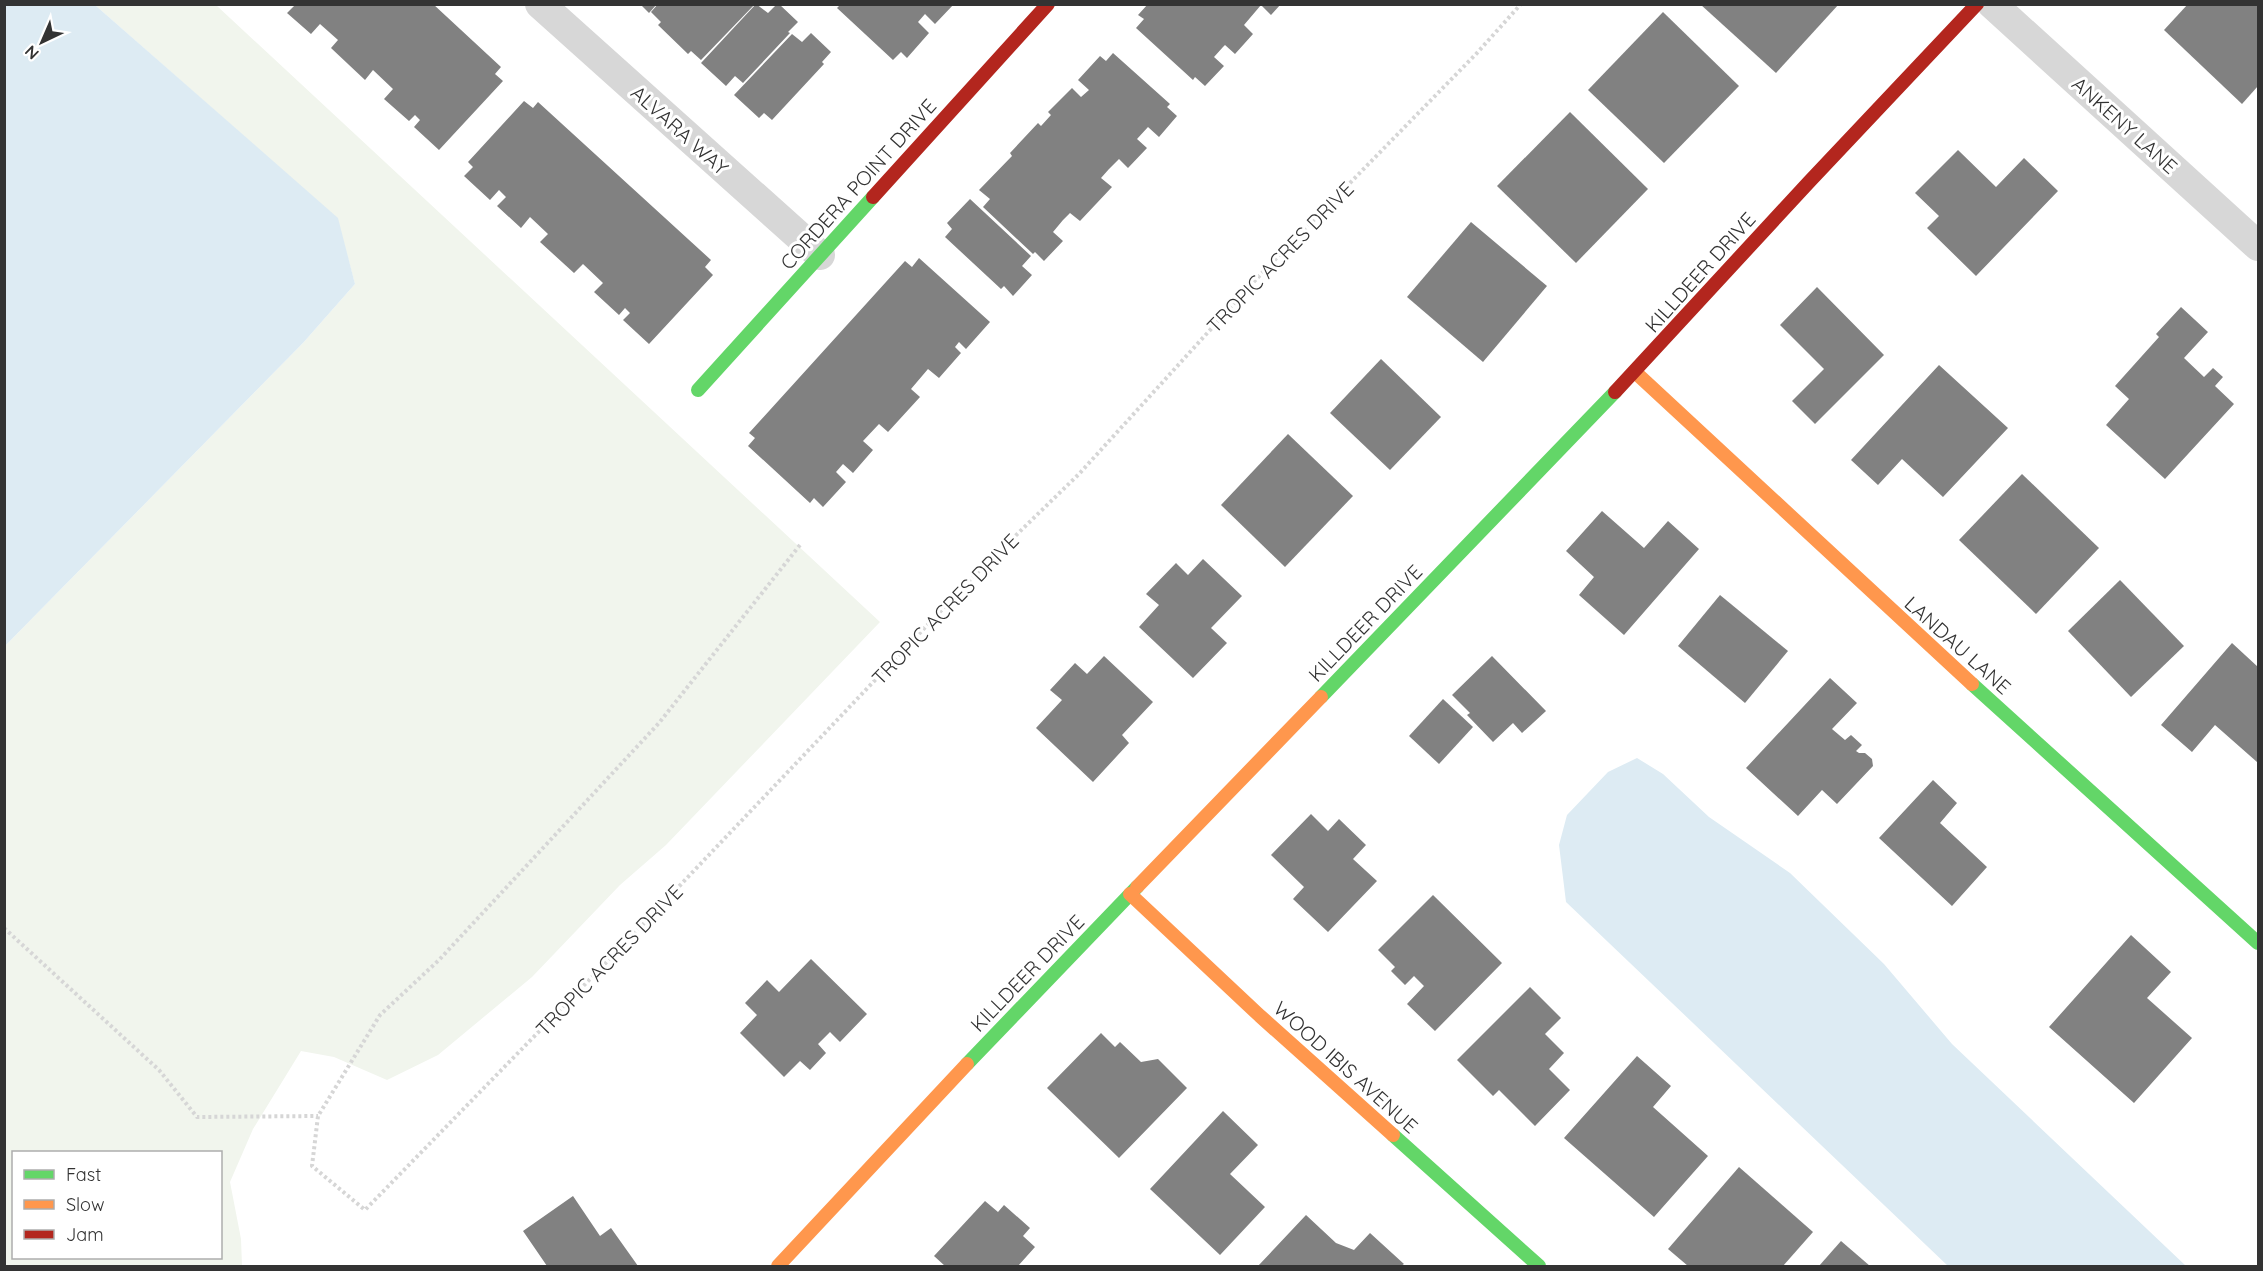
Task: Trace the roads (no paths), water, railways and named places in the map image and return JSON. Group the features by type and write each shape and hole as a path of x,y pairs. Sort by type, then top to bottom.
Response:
{"street":[{"name":"ALVARA WAY","path":"540,4 820,255"},
{"name":"CORDERA POINT DRIVE","path":"698,390 1048,4"},
{"name":"KILLDEER DRIVE","path":"778,1266 1130,894 1635,372 1809,182 1977,4"},
{"name":"ANKENY LANE","path":"1992,4 2259,246"},
{"name":"LANDAU LANE","path":"1635,372 1863,585 2259,943"},
{"name":"WOOD IBIS AVENUE","path":"1130,894 1260,1016 1539,1266"}]}
